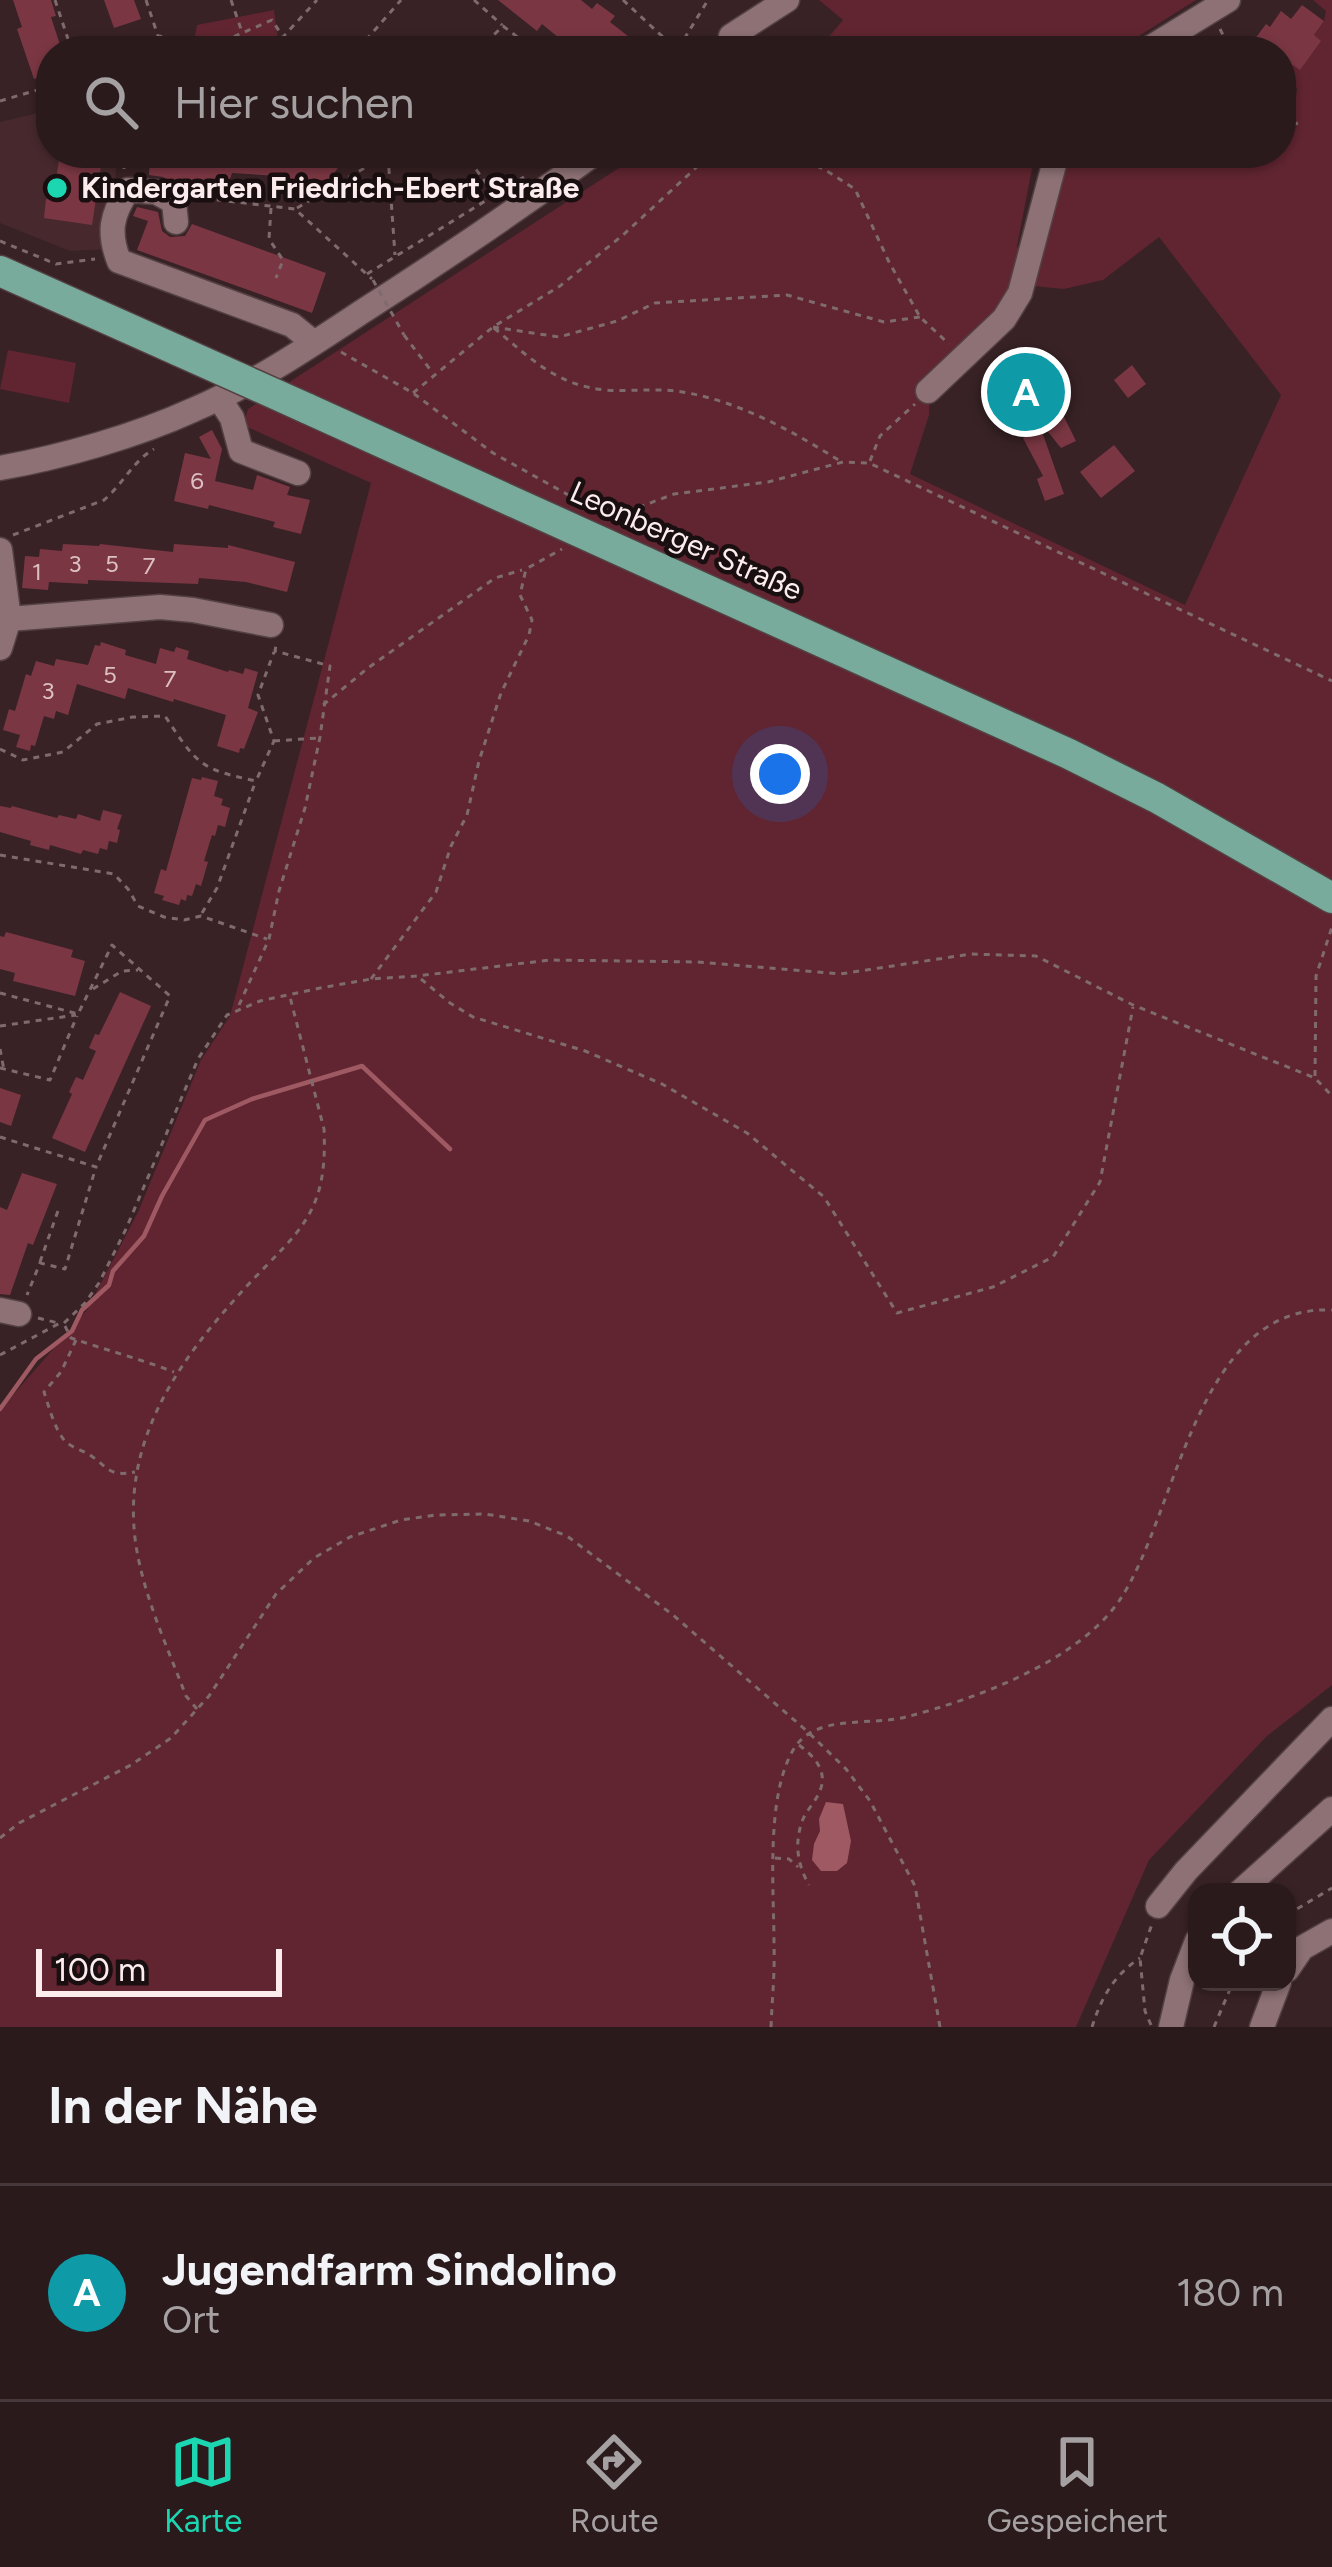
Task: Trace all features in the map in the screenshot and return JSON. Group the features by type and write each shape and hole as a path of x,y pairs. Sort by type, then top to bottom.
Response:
{"main road":[{"name":"Leonberger Straße","path":"0,271 306,408 596,526 1087,763 1209,826 1332,898"}],"street":[{"path":"730,36 754,0"},
{"path":"736,36 788,0"},
{"path":"1170,36 1220,6"},
{"path":"0,468 159,424 324,345 574,168"},
{"path":"928,391 1004,319 1020,293 1053,168"},
{"path":"175,212 156,192 128,190 116,208 112,242 119,261 292,325 324,345"},
{"path":"219,398 232,418 241,451 298,473"},
{"path":"0,550 9,619 0,648"},
{"path":"9,619 160,608 193,610 273,638"},
{"path":"1158,1906 1332,1719"},
{"path":"1250,1883 1332,1809"},
{"path":"1296,1957 1332,1930"},
{"path":"1171,2027 1188,1964"},
{"path":"1262,2027 1276,1991"}],"path":[{"path":"55,0 67,36"},
{"path":"146,0 158,36"},
{"path":"231,0 243,34"},
{"path":"284,36 316,0"},
{"path":"370,36 401,0"},
{"path":"474,0 516,36"},
{"path":"622,0 662,36"},
{"path":"687,36 708,0"},
{"path":"1220,6 1226,36"},
{"path":"239,36 272,20 282,36"},
{"path":"493,36 503,26"},
{"path":"0,101 36,90"},
{"path":"296,209 364,168"},
{"path":"390,168 395,256"},
{"path":"475,168 495,196"},
{"path":"413,393 493,327 623,235 696,168"},
{"path":"822,168 855,189 920,317 963,358"},
{"path":"367,274 528,174"},
{"path":"175,212 188,197 296,209 373,280 433,374"},
{"path":"271,206 269,239 283,260 276,278"},
{"path":"0,241 56,264 117,255"},
{"path":"493,327 560,337 617,321 655,303 787,295 884,322 920,317"},
{"path":"493,327 549,374 602,389 691,393 760,417 842,462"},
{"path":"324,345 413,393 596,526"},
{"path":"869,463 880,436 928,391"},
{"path":"322,706 495,578 526,569 596,526 674,494 768,482 842,462 869,463 1332,681"},
{"path":"371,979 436,892 466,815 501,693 529,635 532,620 520,595 526,569"},
{"path":"200,916 217,887 274,741 258,695 273,638 330,666 305,808 269,939 238,1008"},
{"path":"0,749 23,760 63,752 97,724 166,716 192,755 213,772 256,781"},
{"path":"274,741 320,737"},
{"path":"0,855 114,874 138,906 164,917 200,916 269,939"},
{"path":"1315,1078 1316,976 1332,927"},
{"path":"0,1048 2,1069 50,1080 112,945 170,996 96,1167 65,1269 40,1264"},
{"path":"0,1355 62,1323 85,1304 126,1229 198,1059 227,1015 238,1008 371,979 550,960 697,962 840,974 971,954 1036,956 1133,1006 1315,1078 1332,1096"},
{"path":"89,992 122,971 140,970"},
{"path":"417,976 473,1017 585,1051 662,1084 747,1132 824,1197 897,1313 993,1287 1053,1257 1100,1182 1133,1006"},
{"path":"0,993 78,1014"},
{"path":"198,1711 186,1696 140,1565 137,1472 158,1403 176,1373 290,1242 316,1202 324,1129 290,996"},
{"path":"0,1027 78,1014"},
{"path":"0,1138 96,1167"},
{"path":"10,1312 40,1264 59,1208"},
{"path":"771,2027 778,1791 797,1744 808,1732 828,1726 902,1718 971,1696 1012,1680 1090,1634 1119,1601 1151,1538 1206,1396 1242,1349 1272,1324 1313,1309 1332,1310"},
{"path":"62,1323 71,1338 176,1373"},
{"path":"76,1340 61,1372 44,1392 50,1412 65,1442 92,1456 108,1472 137,1472"},
{"path":"0,1838 171,1738 198,1711 276,1594 314,1558 350,1537 401,1520 485,1514 530,1521 566,1535 673,1615 846,1769 870,1801 915,1886 940,2027"},
{"path":"797,1744 817,1758 822,1777 822,1789 802,1820 796,1856 809,1885"},
{"path":"774,1858 789,1859 800,1868"},
{"path":"1296,1910 1332,1888"},
{"path":"1151,2027 1140,1958 1158,1906"},
{"path":"1092,2027 1101,2001 1122,1970 1140,1958"},
{"path":"1214,2027 1229,1991"}],"shaded area":[{"path":"819,0 1196,0 1139,36 830,36 843,20"},
{"path":"1313,0 1332,0 1332,1685 1267,1736 1149,1860 1076,2027 0,2027 0,1410 87,1310 138,1212 201,1060 230,1016 371,483 243,425 248,409 619,168 1032,168 1017,246 1025,262 1015,287 974,343 930,373 929,415 910,474 1185,605 1281,395 1159,237 1103,280 1064,289 1034,286 1043,219 1055,168 1296,168 1296,60 1326,11"},
{"path":"274,10 277,36 195,36 197,25"},
{"name":"Kindergarten Friedrich-Ebert Straße","path":"36,114 36,168 116,168 107,249 70,251 0,223 0,122"},
{"path":"8,350 76,363 69,403 0,389"},
{"path":"826,1802 843,1804 851,1841 847,1863 837,1871 821,1871 812,1860"}],"building":[{"path":"13,0 51,0 57,36 36,36 34,79 17,29 22,27"},
{"path":"104,0 134,0 141,19 114,28"},
{"path":"498,0 581,0 592,9 597,3 615,16 610,22 628,36 557,36 542,24 537,31"},
{"path":"1302,5 1324,21 1314,35 1321,41 1300,70 1296,67 1296,36 1257,36 1281,11 1291,19"},
{"path":"58,168 101,168 92,225 44,218 46,199 53,200"},
{"path":"149,168 338,168 333,181 295,178 295,182 232,173 230,179 216,179 216,187 175,184 149,175"},
{"path":"137,207 158,212 162,231 170,237 185,236 192,224 326,273 312,313 137,250 148,221 133,216"},
{"path":"1132,365 1146,384 1128,398 1114,380"},
{"path":"1040,369 1053,396 1012,415 999,387"},
{"path":"1064,417 1076,441 1061,448 1044,427"},
{"path":"1041,429 1064,494 1045,501 1037,479 1043,476 1023,438"},
{"path":"212,430 222,449 215,481 253,490 257,475 290,487 287,495 310,500 301,534 273,527 275,522 174,501 185,453 211,459 199,437"},
{"path":"1114,445 1135,471 1101,498 1080,472"},
{"path":"63,544 173,552 174,544 228,545 295,562 287,592 199,578 198,584 88,580 88,584 49,582 48,590 22,588 25,556 39,557 40,549 62,551"},
{"path":"101,642 156,664 160,648 174,652 176,647 189,651 187,659 228,672 243,674 245,668 258,672 248,708 258,712 244,749 239,753 217,746 226,715 128,688 125,699 77,684 68,715 56,711 54,719 44,716 35,746 30,751 16,747 20,735 3,730 9,709 15,711 26,674 31,676 36,661 54,666 56,659 88,665 95,645"},
{"path":"192,778 218,781 214,796 230,808 225,827 218,825 212,835 201,886 196,884 192,896 181,899 179,905 154,893 161,869 166,871"},
{"path":"0,806 57,818 76,819 78,814 100,821 103,810 122,815 117,843 109,841 107,850 100,848 98,854 30,845 31,841 0,832"},
{"path":"6,932 73,950 71,957 85,961 75,996 13,981 15,973 0,969 0,936"},
{"path":"120,992 151,1006 85,1152 52,1138 76,1077 83,1080 96,1051 89,1048 95,1034 99,1035"},
{"path":"0,1088 21,1095 11,1126 0,1122"},
{"path":"22,1173 57,1184 33,1245 28,1243 10,1295 0,1294 0,1207 7,1210"}],"waterway":[{"path":"0,1409 36,1359 72,1331 82,1310 109,1285 113,1271 144,1236 205,1120 252,1099 362,1066 450,1149"}],"place":[{"name":"Kindergarten Friedrich-Ebert Straße","path":"57,188"},
{"name":"Jugendfarm Sindolino","path":"1026,392"}]}
